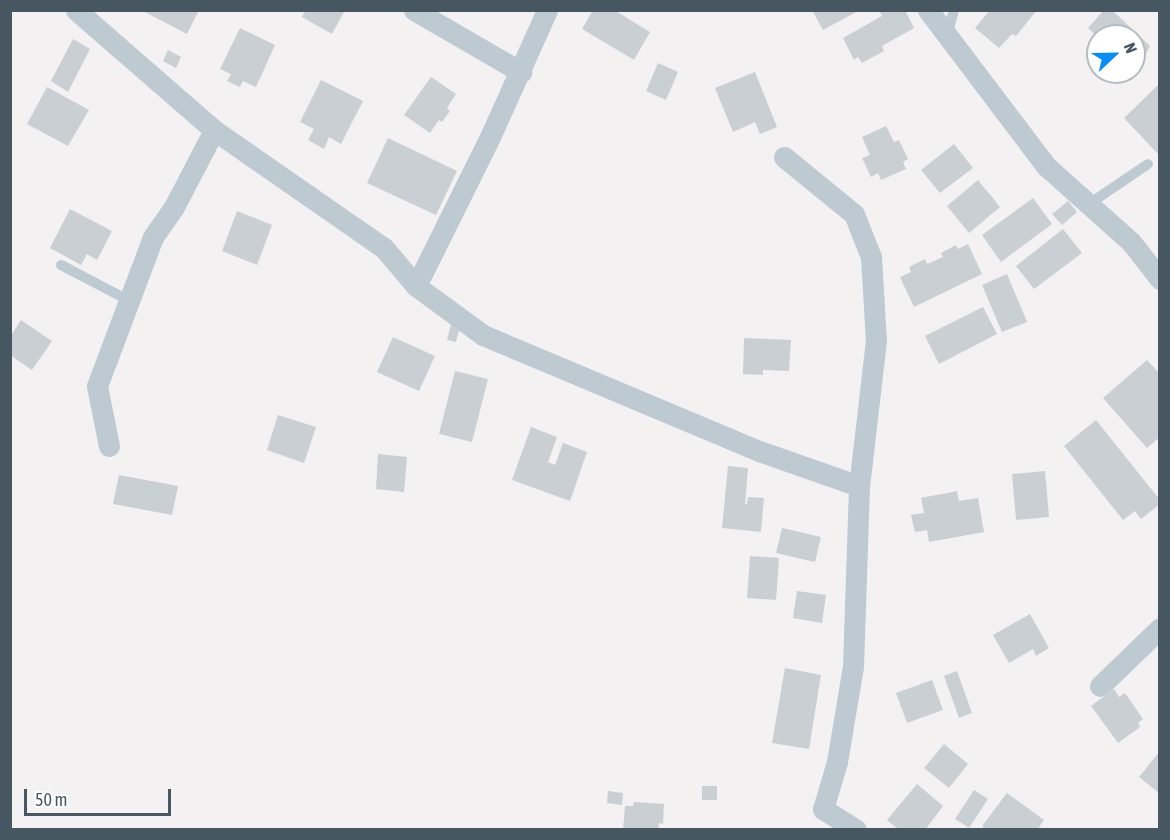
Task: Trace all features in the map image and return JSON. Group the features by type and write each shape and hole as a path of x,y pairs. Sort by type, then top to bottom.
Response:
{"street":[{"path":"76,10 214,130 384,248 416,286 483,335 759,451 859,486"},
{"path":"414,10 520,72"},
{"path":"416,286 520,72 547,10"},
{"path":"928,10 1046,166 1131,242 1160,279"},
{"path":"109,446 96,386 153,237 174,207 214,130"},
{"path":"784,157 854,214 871,257 876,340 859,486 853,666 837,762 823,809 856,830"},
{"path":"1100,686 1160,628"}],"lane":[{"path":"947,37 954,10"},
{"path":"1089,204 1148,164"},
{"path":"61,265 130,301"}],"building":[{"path":"141,10 199,10 187,34"},
{"path":"306,10 345,10 332,34 302,17"},
{"path":"593,10 614,10 650,32 634,60 582,29"},
{"path":"812,10 860,10 823,30"},
{"path":"879,10 905,10 914,28 882,46 884,51 862,63 858,57 854,60 843,38 882,16"},
{"path":"990,10 1037,10 1016,36 1012,34 999,48 975,28"},
{"path":"1104,10 1112,10 1127,24 1092,24"},
{"path":"240,28 275,45 256,87 243,81 240,87 227,81 231,74 220,69"},
{"path":"73,39 90,49 68,92 51,81"},
{"path":"1146,42 1150,46 1146,54"},
{"path":"168,50 181,57 176,68 163,61"},
{"path":"658,63 678,72 666,100 646,91"},
{"path":"755,72 777,127 760,134 755,122 733,132 715,88"},
{"path":"431,77 456,94 447,108 450,111 442,122 439,120 430,133 404,115"},
{"path":"321,80 363,101 341,144 329,137 324,149 308,140 314,129 300,122"},
{"path":"1157,86 1160,88 1160,156 1124,118"},
{"path":"47,87 89,110 68,146 27,124"},
{"path":"886,126 894,142 899,140 908,159 903,162 906,169 881,180 878,173 871,177 862,158 870,155 862,137"},
{"path":"388,138 457,171 436,215 367,183"},
{"path":"954,144 973,168 940,193 921,170"},
{"path":"978,180 1000,207 969,233 947,206"},
{"path":"1033,198 1052,224 1001,262 982,235"},
{"path":"1068,201 1077,212 1062,225 1052,214"},
{"path":"70,209 112,231 97,260 87,254 81,265 50,248"},
{"path":"237,211 272,225 257,265 222,251"},
{"path":"1063,229 1082,253 1034,289 1016,266"},
{"path":"968,244 982,274 914,307 900,277 911,272 909,267 925,259 927,264 943,257 941,253 956,245 958,249"},
{"path":"1007,274 1027,322 1002,332 982,285"},
{"path":"983,307 997,334 939,364 925,336"},
{"path":"21,320 52,341 32,370 10,355 10,337"},
{"path":"451,324 460,326 456,342 447,340"},
{"path":"393,337 435,356 419,391 377,372"},
{"path":"744,338 791,340 789,371 763,370 763,375 743,374"},
{"path":"1147,360 1160,374 1160,437 1147,448 1103,398"},
{"path":"455,371 488,379 472,442 439,434"},
{"path":"278,415 316,427 304,463 267,450"},
{"path":"1096,420 1160,500 1160,504 1141,519 1135,511 1123,520 1064,446"},
{"path":"531,427 557,437 548,462 555,465 563,443 587,452 570,501 512,480"},
{"path":"378,454 407,457 404,492 376,489"},
{"path":"728,466 748,468 745,504 747,504 748,497 764,498 761,532 722,528"},
{"path":"1045,471 1049,517 1016,520 1012,474"},
{"path":"119,475 178,486 172,515 113,504"},
{"path":"957,491 959,501 978,498 984,532 929,542 927,530 915,532 911,515 924,513 921,498"},
{"path":"782,528 821,537 815,562 776,553"},
{"path":"750,556 779,558 776,600 747,598"},
{"path":"797,591 826,595 822,623 793,618"},
{"path":"1030,614 1049,648 1036,656 1033,649 1009,663 993,635"},
{"path":"785,668 821,675 809,749 772,743"},
{"path":"957,671 972,713 959,718 944,676"},
{"path":"932,680 943,710 907,723 896,693"},
{"path":"1114,689 1119,697 1125,693 1143,719 1138,723 1140,727 1118,743 1091,706"},
{"path":"944,744 968,764 949,788 924,768"},
{"path":"1160,751 1160,794 1139,777"},
{"path":"917,784 943,806 925,830 899,830 887,820"},
{"path":"702,786 717,786 717,800 702,800"},
{"path":"974,790 988,799 969,828 955,819"},
{"path":"608,791 623,793 622,805 607,803"},
{"path":"1007,793 1044,820 1037,830 986,830 982,826"},
{"path":"634,802 664,804 663,824 659,823 658,830 623,830 625,806 633,806"}]}
